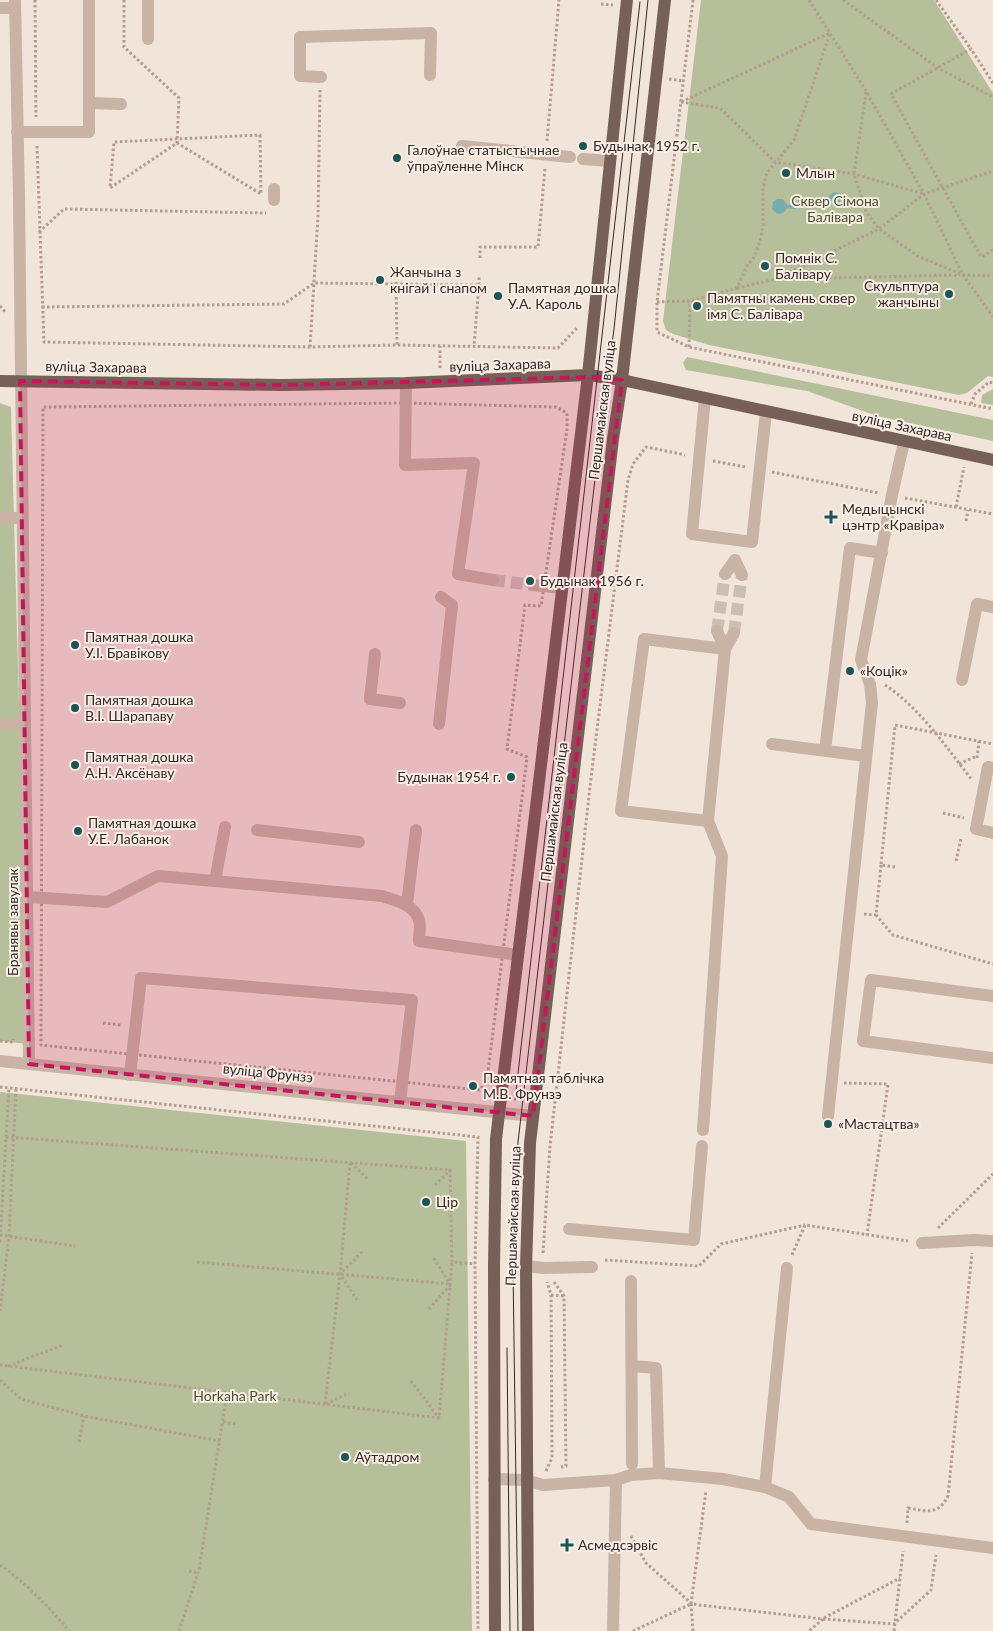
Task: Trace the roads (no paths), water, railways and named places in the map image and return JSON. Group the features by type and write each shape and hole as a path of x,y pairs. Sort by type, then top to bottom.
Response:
{"main road":[{"name":"Першамайская вуліца","path":"496,1631 494,1267 496,1139 588,375 627,0"},
{"name":"Першамайская вуліца","path":"528,1631 526,1266 530,1143 612,447 622,380 665,0"},
{"name":"вуліца Захарава","path":"0,381 282,385 440,382 588,375 622,380 993,460"}],"street":[{"path":"18,132 89,132 89,0"},
{"path":"148,0 148,39"},
{"path":"0,8 15,4"},
{"name":"Бранявы завулак","path":"15,4 29,1064"},
{"path":"321,77 300,76 300,37 431,33 430,75"},
{"path":"90,103 121,104"},
{"path":"462,146 570,157"},
{"path":"583,159 610,161"},
{"path":"406,383 404,403 405,465 474,463 458,574 493,580"},
{"path":"705,398 692,534 752,542 766,412"},
{"path":"828,1116 872,703 870,684 861,660 892,495 904,442"},
{"path":"0,518 22,518"},
{"path":"725,574 735,560 738,540"},
{"path":"825,750 850,548 882,553"},
{"path":"735,560 742,575"},
{"path":"538,586 562,588"},
{"path":"438,724 452,605 441,597"},
{"path":"962,680 977,604 993,607"},
{"path":"703,1130 722,856 708,821 724,649 717,631"},
{"path":"724,649 734,633"},
{"path":"708,821 621,811 644,639 724,649"},
{"path":"375,654 370,699 400,703"},
{"path":"0,724 25,724"},
{"path":"772,744 866,756"},
{"path":"993,768 988,767 976,829 993,832"},
{"path":"215,881 225,827"},
{"path":"257,830 359,842"},
{"path":"407,904 416,830"},
{"path":"28,897 107,902 158,876 382,896 407,904 419,920 419,941 518,955"},
{"path":"130,1075 141,978 412,1000 400,1102"},
{"path":"993,996 871,980 862,1041 993,1058"},
{"name":"вуліца Фрунзэ","path":"0,1062 533,1116"},
{"path":"569,1229 694,1240 702,1146"},
{"path":"922,1243 974,1240 993,1241"},
{"path":"526,1266 544,1268 592,1267"},
{"path":"765,1487 787,1268"},
{"path":"631,1280 632,1464"},
{"path":"632,1366 656,1368 659,1473"},
{"path":"494,1479 526,1480 543,1485 616,1480 631,1475 659,1473 708,1478 765,1487 789,1497 811,1524 993,1548"},
{"path":"613,1631 616,1480"}],"water":[{"path":"834,192 840,193 842,196 839,203 831,200 823,202 809,200 803,202 795,209 787,208 780,214 772,209 773,202 777,199 783,199 787,205 790,205 810,197 821,200"}],"tunnel":[{"path":"717,631 725,574"},
{"path":"734,633 742,575"},
{"path":"493,580 533,585"}],"tram line":[{"path":"518,1631 513,1267 518,1142 614,329 648,0"},
{"path":"515,1100 640,2"},
{"path":"507,1348 510,1631"}],"place":[{"name":"Будынак, 1952 г.","path":"583,146"},
{"name":"Галоўнае статыстычнае ўпраўленне Мінск","path":"397,158"},
{"name":"Млын","path":"786,173"},
{"name":"Помнік С. Балівару","path":"765,266"},
{"name":"Жанчына з кнігай і снапом","path":"380,280"},
{"name":"Скульптура жанчыны","path":"949,294"},
{"name":"Памятная дошка У.А. Кароль","path":"498,296"},
{"name":"Памятны камень сквер імя С. Балівара","path":"697,306"},
{"name":"Медыцынскі цэнтр «Кравіра»","path":"831,517"},
{"name":"Будынак 1956 г.","path":"530,581"},
{"name":"Памятная дошка У.І. Бравікову","path":"75,645"},
{"name":"«Коцік»","path":"850,671"},
{"name":"Памятная дошка В.І. Шарапаву","path":"75,708"},
{"name":"Памятная дошка А.Н. Аксёнаву","path":"75,765"},
{"name":"Будынак 1954 г.","path":"511,777"},
{"name":"Памятная дошка У.Е. Лабанок","path":"78,831"},
{"name":"Памятная таблічка М.В. Фрунзэ","path":"473,1086"},
{"name":"«Мастацтва»","path":"828,1124"},
{"name":"Цір","path":"426,1202"},
{"name":"Аўтадром","path":"345,1457"},
{"name":"Асмедсэрвіс","path":"567,1545"}],"park label":[{"name":"Сквер Сімона Балівара","path":"835,210"},
{"name":"Horkaha Park","path":"235,1396"}]}
